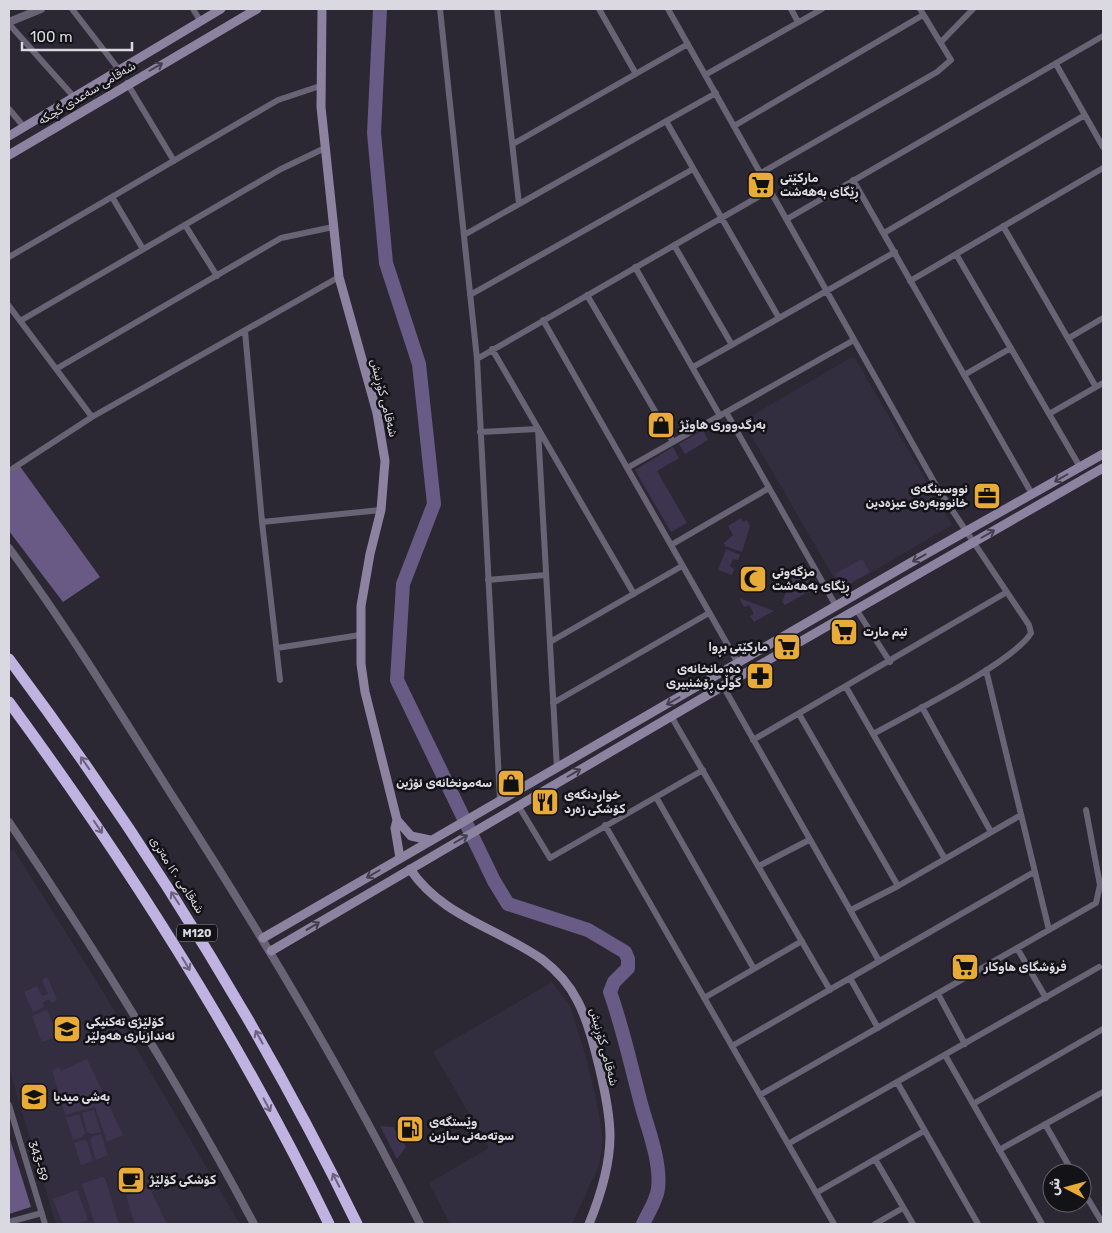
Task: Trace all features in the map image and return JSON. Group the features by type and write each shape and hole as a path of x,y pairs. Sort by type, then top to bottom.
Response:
{"highway":[{"name":"شەقامی ١٢٠ مەتری","path":"9,659 64,733 129,827 198,935 291,1095 357,1224"},
{"name":"M120","path":"9,702 86,809 170,937 252,1077 329,1224"}],"main road":[{"name":"شەقامی سەعدی گچکە","path":"9,136 222,9"},
{"name":"شەقامی سەعدی گچکە","path":"9,155 127,83 257,9"},
{"name":"شەقامی کۆڕنیش","path":"322,9 320,86 339,277 383,437 385,461 381,510 366,577 360,635 365,692 398,820 395,828 400,858"},
{"path":"263,938 836,606 1103,454"},
{"path":"271,951 671,716 1103,468"},
{"path":"500,800 502,815"},
{"path":"398,820 411,836 430,840"},
{"name":"شەقامی کۆڕنیش","path":"410,869 428,891 450,909 521,947 548,964 563,978 578,1002 588,1028 609,1119 610,1137 605,1172 589,1224"}],"street":[{"path":"41,9 9,23 74,97"},
{"path":"72,9 120,71"},
{"path":"192,9 201,22"},
{"path":"440,9 477,359 500,800"},
{"path":"497,9 519,204"},
{"path":"599,9 636,74"},
{"path":"668,9 938,489 1029,625 1031,633 1026,641 986,670 873,734"},
{"path":"791,9 798,22"},
{"path":"705,75 822,9"},
{"path":"941,42 973,9"},
{"path":"734,126 922,12 951,60 937,72 760,173"},
{"path":"787,219 1103,36"},
{"path":"513,144 688,44"},
{"path":"1056,64 1103,147"},
{"path":"127,83 174,161"},
{"path":"9,257 278,100 320,86"},
{"path":"464,235 716,93"},
{"path":"9,109 24,127"},
{"path":"884,233 1085,115"},
{"path":"666,121 779,318"},
{"path":"20,321 281,169 325,148"},
{"path":"470,295 693,168"},
{"path":"910,281 1103,168"},
{"path":"853,180 1032,494"},
{"path":"477,359 770,190"},
{"path":"112,196 143,249"},
{"path":"185,224 216,276"},
{"path":"1003,226 1096,387"},
{"path":"56,369 281,238 333,227"},
{"path":"674,245 732,345"},
{"path":"693,368 895,252"},
{"path":"956,254 1080,467"},
{"path":"635,267 693,368 769,488 836,606"},
{"path":"9,471 92,417 339,277"},
{"path":"586,295 673,442"},
{"path":"9,306 92,417"},
{"path":"1069,338 1103,318"},
{"path":"543,320 738,663"},
{"path":"245,331 262,522 280,680"},
{"path":"627,468 854,340"},
{"path":"964,374 1011,348"},
{"path":"492,349 634,594"},
{"path":"1049,414 1103,383"},
{"path":"480,432 538,429"},
{"path":"538,429 557,769"},
{"path":"671,545 769,488"},
{"path":"262,522 381,510"},
{"path":"9,548 82,652 271,951 395,1175 420,1224"},
{"path":"550,642 682,566"},
{"path":"488,580 546,575"},
{"path":"753,740 890,662 1007,592"},
{"path":"856,609 890,662"},
{"path":"553,702 709,613"},
{"path":"277,648 360,635"},
{"path":"986,670 1048,930"},
{"path":"723,686 879,961"},
{"path":"846,687 944,859"},
{"path":"922,706 991,832"},
{"path":"799,714 898,886"},
{"path":"671,716 830,990"},
{"path":"518,805 550,858 703,770"},
{"path":"656,797 754,970"},
{"path":"760,1095 1096,903 1100,885 1086,810"},
{"path":"851,910 898,886 1021,814"},
{"path":"9,822 97,956 169,1074 254,1224"},
{"path":"605,825 834,1224"},
{"path":"759,866 809,840"},
{"path":"732,1046 1034,872"},
{"path":"704,998 802,941"},
{"path":"1017,948 1046,998"},
{"path":"788,1144 1100,967"},
{"path":"850,978 878,1028"},
{"path":"938,994 965,1044"},
{"path":"973,1104 1103,1029"},
{"path":"945,1055 1042,1224"},
{"path":"897,1082 978,1224"},
{"path":"999,1150 1103,1092"},
{"name":"343-59","path":"9,1105 45,1224"},
{"path":"1045,1124 1067,1163"},
{"path":"816,1192 924,1130"},
{"path":"876,1158 913,1224"},
{"path":"1092,1206 1103,1224"},
{"path":"874,1224 903,1208"},
{"path":"9,1222 42,1213"}],"shaded area":[{"path":"852,357 855,358 952,525 841,590 743,421"},
{"path":"703,430 708,440 685,454 679,444"},
{"path":"673,447 679,458 657,471 687,523 671,532 635,470"},
{"path":"19,465 100,577 63,602 9,531 9,473"},
{"path":"741,518 743,522 747,520 750,526 742,552 725,546 724,543 733,535 728,526"},
{"path":"726,549 740,555 738,560 733,559 730,566 734,569 732,575 718,570"},
{"path":"862,559 870,572 843,587 835,574"},
{"path":"798,562 813,589 785,605 782,602 786,592 792,589 790,582"},
{"path":"739,598 774,611 754,622 750,616 754,614 749,605 744,607"},
{"name":"کۆلێژی تەکنیکی ئەندازیاری هەولێر","path":"14,850 102,990 240,1224 56,1224 9,1068 9,852"},
{"path":"47,977 57,1000 51,1003 49,999 43,1002 44,1007 33,1012 24,992 37,986 42,996 48,994 42,980"},
{"path":"552,982 570,1006 586,1057 603,1139 599,1165 572,1224 450,1224 429,1183 489,1148 433,1052"},
{"path":"47,1010 58,1036 42,1042 32,1016"},
{"path":"87,1059 123,1135 107,1142 95,1107 65,1115 52,1070 59,1067 61,1071"},
{"path":"94,1110 101,1132 91,1134 87,1132 82,1113"},
{"path":"79,1114 85,1133 82,1137 73,1140 66,1118"},
{"path":"380,1126 393,1127 406,1147 397,1159"},
{"path":"101,1134 108,1155 96,1160 90,1140 93,1136"},
{"path":"9,1136 31,1207 9,1214"},
{"path":"87,1141 93,1161 81,1165 74,1143"},
{"path":"101,1177 105,1178 119,1224 95,1224 82,1184"},
{"path":"148,1185 167,1224 135,1224 126,1196"},
{"path":"77,1190 88,1220 75,1224 63,1224 53,1199"}],"waterway":[{"path":"380,9 374,133 386,263 419,364 434,504 403,584 397,680 494,881 508,904 588,930 625,952 628,959 628,968 614,982 610,992 620,1021 652,1139 659,1179 654,1203 643,1224"}],"place":[{"name":"مارکێتی ڕێگای بەهەشت","path":"761,185"},
{"name":"بەرگدووری هاوێژ","path":"661,425"},
{"name":"نووسینگەی خانووبەرەی عیزەدین","path":"987,496"},
{"name":"مزگەوتی ڕێگای بەھەشت","path":"753,579"},
{"name":"تیم مارت","path":"844,632"},
{"name":"مارکێتی بڕوا","path":"787,647"},
{"name":"دەرمانخانەی گوڵی ڕۆشنبیری","path":"760,676"},
{"name":"سەمونخانەی ئۆژین","path":"511,783"},
{"name":"خواردنگەی کۆشکی زەرد","path":"545,802"},
{"name":"فرۆشگای ھاوکار","path":"965,967"},
{"name":"کۆلێژی تەکنیکی ئەندازیاری هەولێر","path":"67,1029"},
{"name":"بەشی میدیا","path":"34,1097"},
{"name":"وێستگەی سوتەمەنی سازین","path":"410,1129"},
{"name":"کۆشکی کۆلێژ","path":"131,1180"}]}
